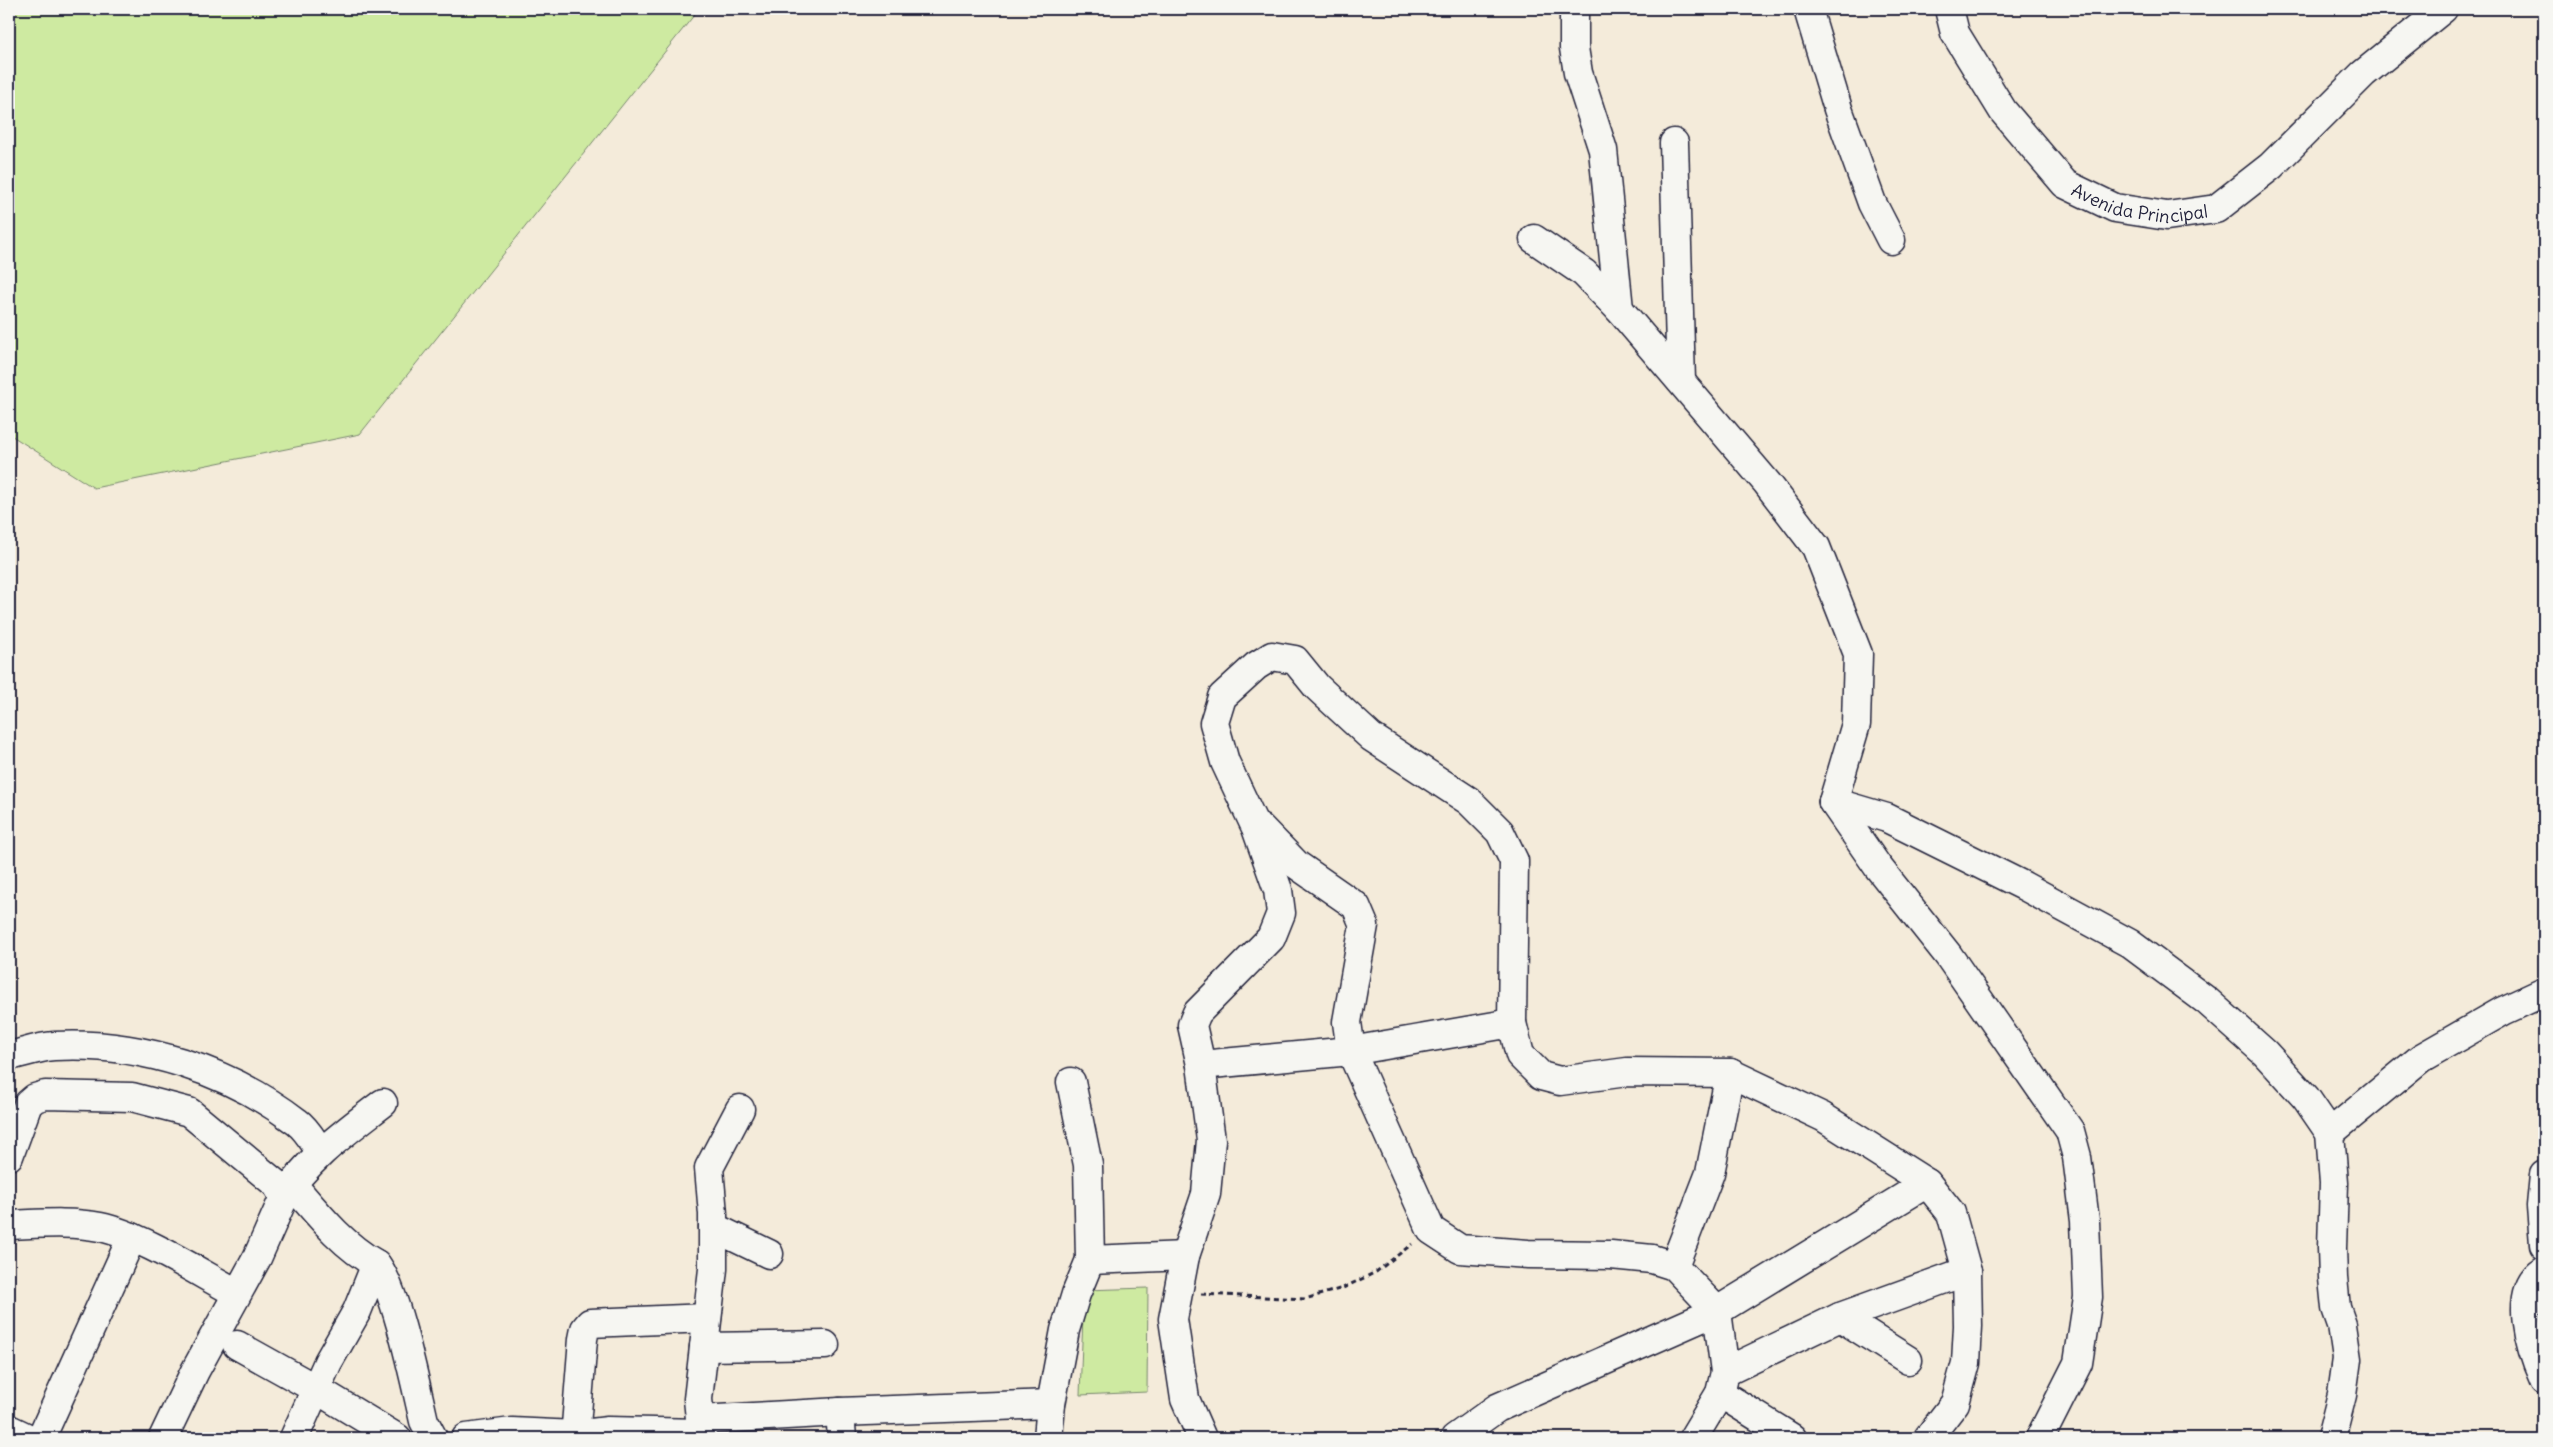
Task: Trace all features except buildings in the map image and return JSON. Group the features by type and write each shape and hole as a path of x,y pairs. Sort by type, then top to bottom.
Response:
{"street":[{"path":"1574,9 1574,48 1578,74 1603,150 1619,309"},
{"path":"1808,9 1812,16 1838,109 1872,203 1891,240"},
{"name":"Avenida Principal","path":"1949,9 1955,33 2002,111 2065,184 2115,208 2167,216 2216,209 2271,166 2363,74 2443,9"},
{"path":"1674,143 1681,381"},
{"path":"1534,239 1584,272 1619,309 1767,483 1816,547 1858,654 1856,724 1834,802 1878,867 1948,955 2070,1131 2077,1157 2085,1221 2088,1297 2078,1363 2040,1438"},
{"path":"1202,1438 1185,1399 1173,1319 1185,1256 1206,1194 1211,1140 1201,1065 1192,1025 1197,1013 1271,938 1281,914 1278,890 1252,819 1225,762 1214,723 1222,697 1256,666 1272,656 1295,660 1317,687 1371,737 1469,800 1500,832 1514,862 1512,1023 1520,1055 1541,1076 1560,1081 1626,1072 1730,1074 1823,1117 1927,1183 1951,1214 1967,1271 1966,1364 1956,1403 1928,1438"},
{"path":"1834,802 1887,818 2024,886 2129,943 2207,1001 2265,1053 2306,1098 2330,1133 2334,1183 2333,1278 2336,1308 2344,1333 2347,1359 2342,1394 2331,1438"},
{"path":"1252,819 1297,865 1356,906 1364,925 1347,1022 1351,1051 1431,1230 1460,1249 1528,1254 1611,1255 1652,1259 1674,1266 1717,1311 1722,1383 1693,1438"},
{"path":"2330,1133 2421,1058 2495,1015 2544,992"},
{"path":"1201,1065 1351,1051 1512,1023"},
{"path":"9,1056 52,1046 106,1047 158,1055 208,1072 254,1095 299,1123 321,1152"},
{"path":"1674,1266 1710,1173 1730,1074"},
{"path":"1048,1438 1051,1404 1065,1330 1076,1294 1090,1260 1088,1164 1071,1082"},
{"path":"9,1156 16,1114 35,1098 45,1095 132,1097 189,1112 276,1184 288,1191 381,1270 392,1302 424,1421 433,1438"},
{"path":"163,1438 195,1371 257,1258 288,1191 321,1152 383,1103"},
{"path":"701,1430 698,1399 713,1269 713,1227 709,1168 740,1109"},
{"path":"2544,1176 2541,1206 2544,1245"},
{"path":"1455,1438 1497,1408 1717,1311 1927,1183"},
{"path":"9,1225 55,1223 100,1227 132,1237 238,1293"},
{"path":"713,1227 769,1254"},
{"path":"41,1438 132,1237"},
{"path":"1090,1260 1185,1256"},
{"path":"294,1438 316,1389 357,1311 376,1264"},
{"path":"2544,1270 2532,1282 2526,1312 2533,1352 2544,1380"},
{"path":"1722,1383 1840,1317 1967,1271"},
{"path":"1840,1317 1908,1360"},
{"path":"575,1436 583,1339 585,1329 590,1323 707,1318"},
{"path":"236,1345 316,1389 397,1438"},
{"path":"704,1348 825,1345"},
{"path":"1722,1383 1792,1438"},
{"path":"466,1438 512,1432 533,1436 575,1436 608,1431 701,1430 840,1412 1051,1404"},
{"path":"840,1412 842,1438"},
{"path":"9,1430 28,1438"}],"path":[{"path":"1178,1293 1305,1299 1343,1288 1376,1272 1431,1230"}],"green space":[{"path":"9,9 699,9 360,434 94,488 9,434"},
{"path":"1148,1288 1147,1392 1080,1395 1084,1290"}]}
